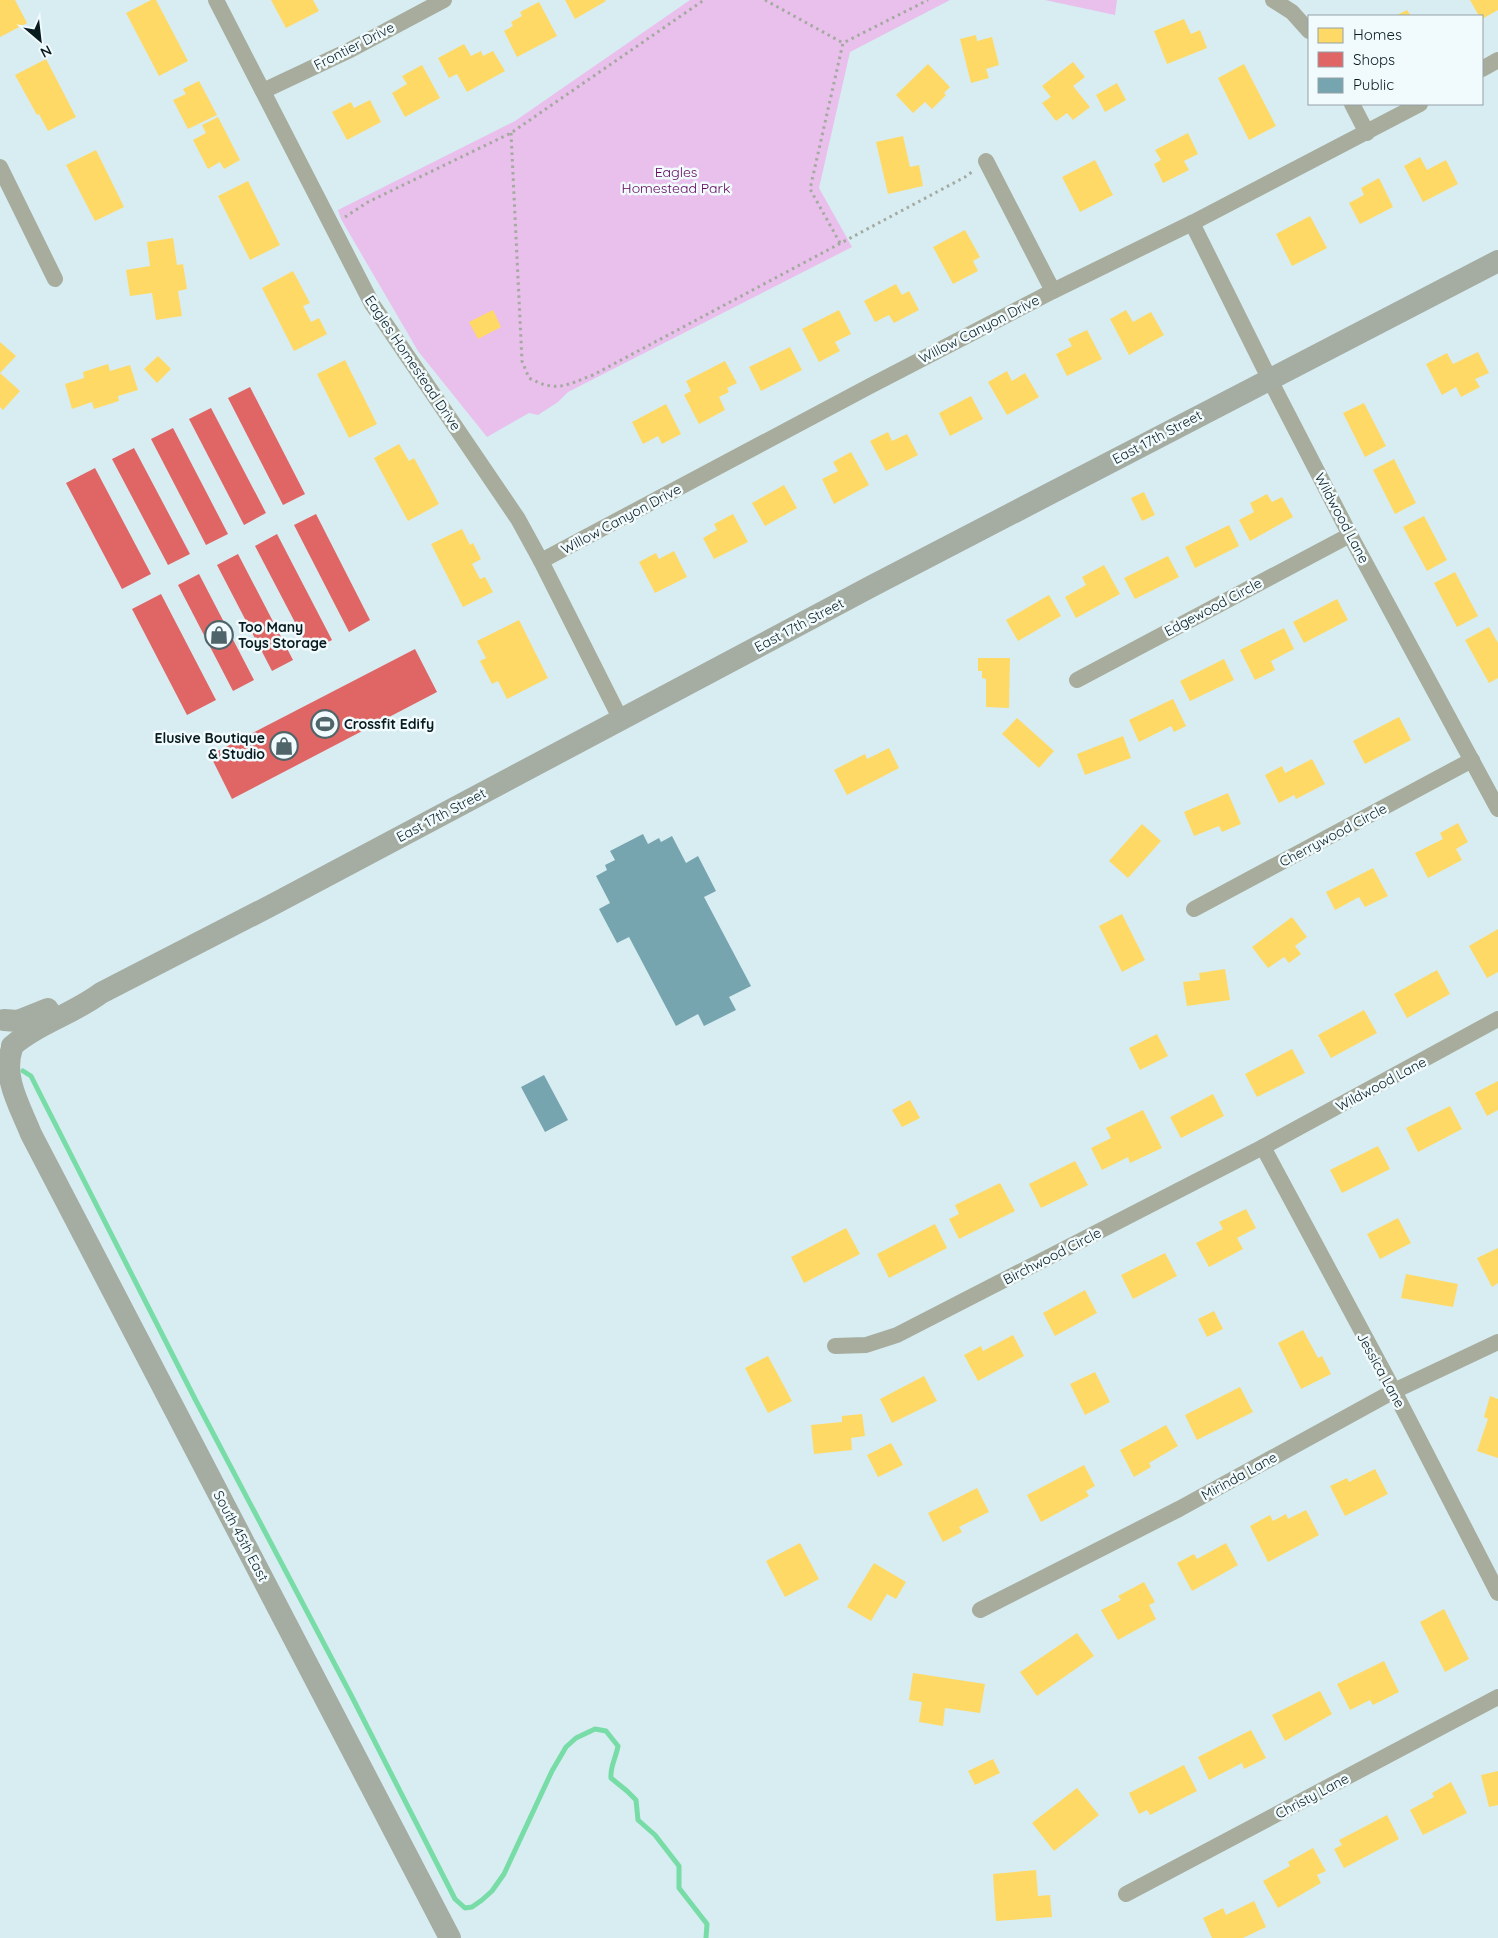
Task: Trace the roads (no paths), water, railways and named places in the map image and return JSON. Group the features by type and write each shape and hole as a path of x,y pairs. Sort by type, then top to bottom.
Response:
{"main road":[{"name":"East 17th Street","path":"8,1050 32,1031 85,1005 101,993 272,906 1269,378 1497,264"},
{"name":"East 17th Street","path":"2,1020 18,1021 78,998 101,993"},
{"path":"2,1020 13,1030 15,1036 8,1050"},
{"name":"South 45th East","path":"8,1050 7,1070 31,1134 450,1938"},
{"name":"South 45th East","path":"0,1085 22,1124 31,1134"}],"street":[{"name":"Eagles Homestead Drive","path":"216,0 372,304 518,519 621,720"},
{"name":"Frontier Drive","path":"263,91 350,50 444,0"},
{"path":"1273,0 1292,12 1308,31"},
{"path":"1483,69 1498,60"},
{"path":"1353,105 1367,133"},
{"name":"Willow Canyon Drive","path":"541,561 870,386 1053,291 1192,223 1418,105"},
{"path":"986,162 1053,291"},
{"path":"0,167 55,279"},
{"name":"Wildwood Lane","path":"1192,223 1350,535 1498,809"},
{"name":"Edgewood Circle","path":"1077,680 1350,535"},
{"name":"Cherrywood Circle","path":"1194,909 1472,760"},
{"name":"Wildwood Lane","path":"1263,1147 1498,1019"},
{"name":"Birchwood Circle","path":"835,1346 866,1345 896,1335 1263,1147"},
{"name":"Jessica Lane","path":"1263,1147 1394,1391 1498,1593"},
{"name":"Mirinda Lane","path":"980,1610 1179,1509 1394,1391 1498,1342"},
{"name":"Christy Lane","path":"1126,1894 1498,1698"}],"waterway":[{"path":"23,1071 31,1076 195,1399 351,1695 455,1899 465,1908 472,1907 492,1891 504,1874 552,1771 566,1747 576,1738 595,1729 606,1731 618,1746 611,1770 611,1778 636,1800 638,1820 655,1835 679,1866 679,1888 707,1924 706,1938"}],"place":[{"name":"Too Many Toys Storage","path":"219,635"},
{"name":"Crossfit Edify","path":"325,724"},
{"name":"Elusive Boutique & Studio","path":"284,746"}],"park label":[{"name":"Eagles Homestead Park","path":"676,180"}]}
